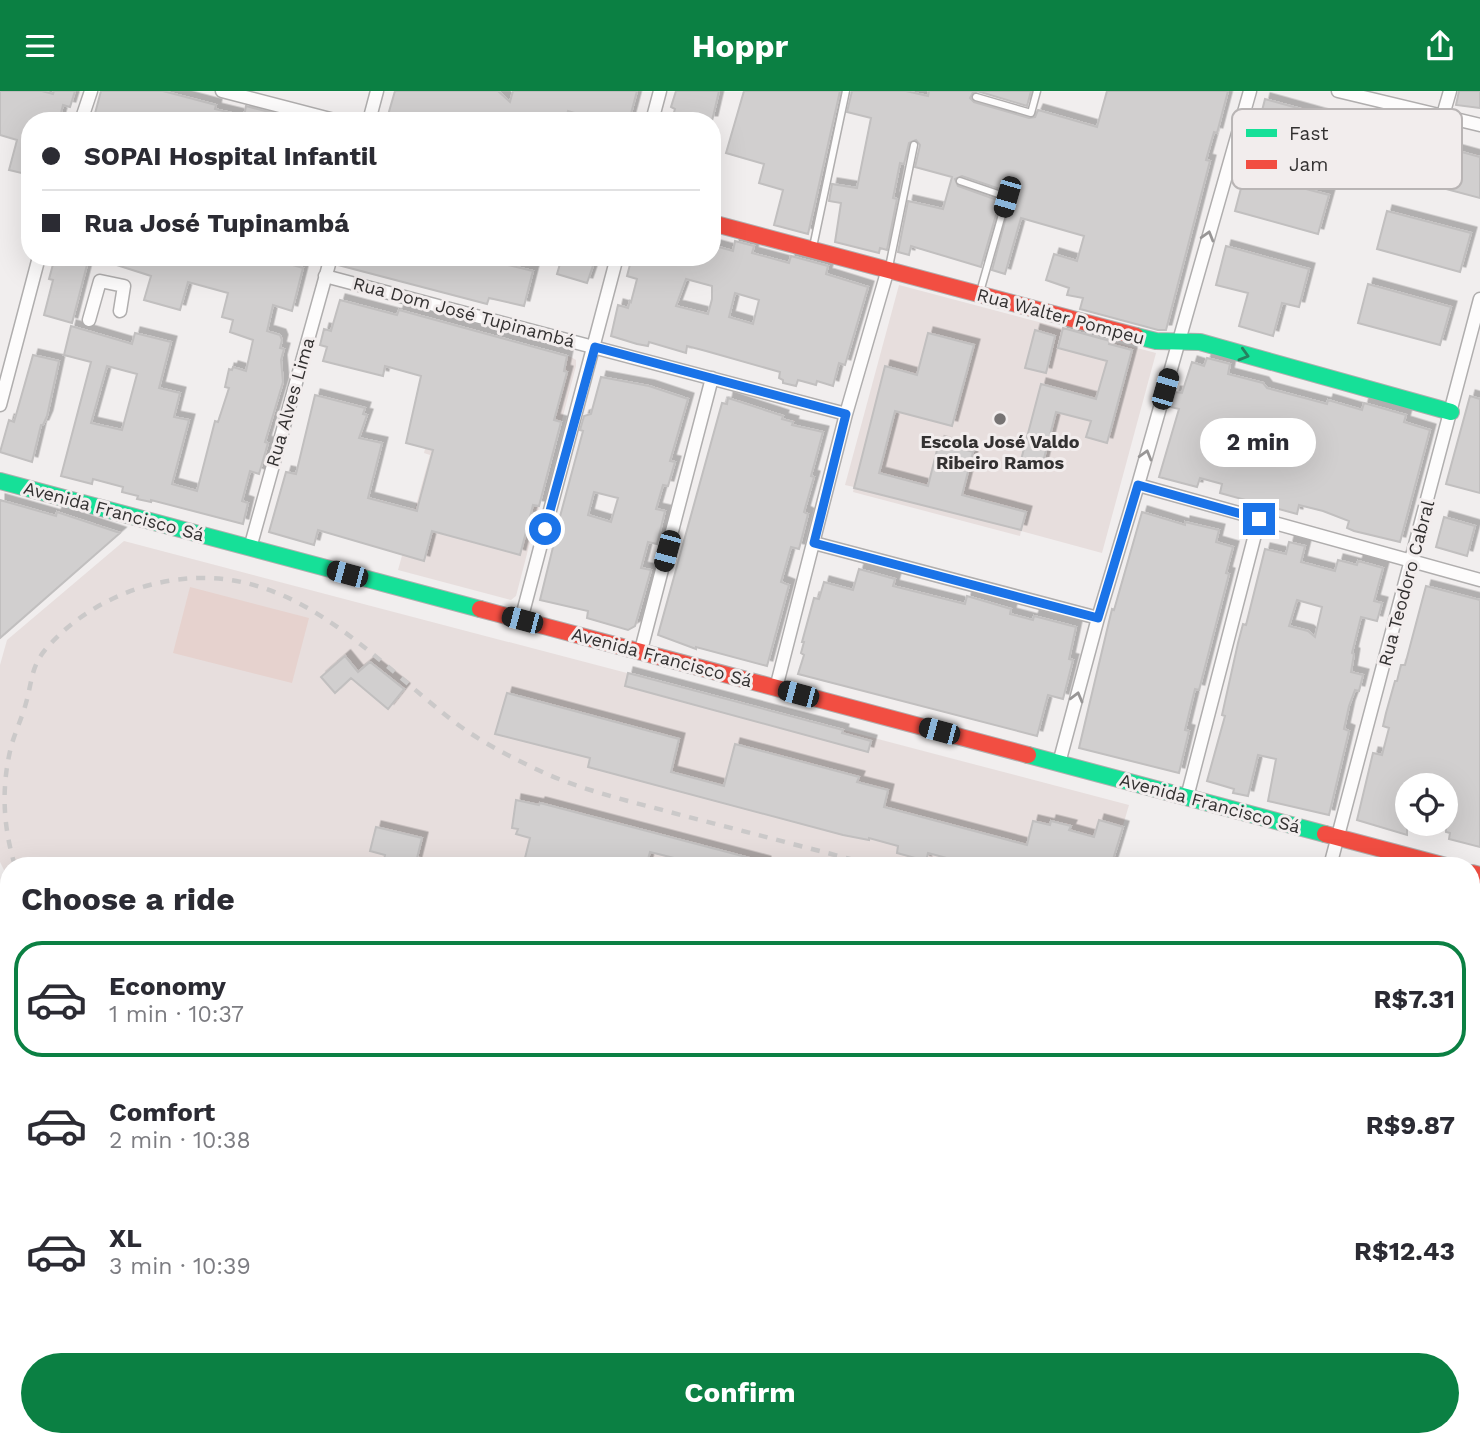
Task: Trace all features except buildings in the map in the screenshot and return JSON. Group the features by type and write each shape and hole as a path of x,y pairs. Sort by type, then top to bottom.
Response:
{"main road":[{"name":"Rua Walter Pompeu","path":"721,225 1156,341 1200,342 1451,412"},
{"name":"Avenida Francisco Sá","path":"0,481 1412,857"}],"street":[{"path":"84,112 91,91"},
{"path":"222,91 303,112"},
{"path":"371,112 377,91"},
{"path":"654,112 660,91"},
{"path":"1245,109 1250,91"},
{"path":"1338,91 1417,109"},
{"path":"1445,109 1450,91"},
{"path":"1462,120 1480,125"},
{"path":"1059,763 1232,154"},
{"path":"0,405 38,266"},
{"name":"Rua Alves Lima","path":"250,548 328,266"},
{"path":"522,620 615,266"},
{"path":"776,688 846,414 888,269"},
{"name":"Rua Dom José Tupinambá","path":"325,276 846,414"},
{"path":"89,320 100,281 124,286 120,311"},
{"name":"Rua Teodoro Cabral","path":"1332,857 1480,299"},
{"path":"641,650 712,379"},
{"path":"1138,485 1480,580"},
{"path":"1187,797 1259,519"},
{"path":"814,543 1098,618"}],"lane":[{"path":"812,249 846,91"},
{"path":"976,97 1031,113 1037,91"},
{"path":"888,269 915,145"},
{"path":"960,181 1007,197 979,293"}],"shaded area":[{"name":"Escola José Valdo Ribeiro Ramos","path":"899,285 1156,353 1102,553 1021,531 1020,536 853,492 854,487 845,485"},
{"path":"459,327 576,360 516,596 511,600 398,570 430,455 424,453 453,337"},
{"path":"124,541 1129,805 1114,857 0,857 0,665 7,640"},
{"path":"190,587 309,618 292,683 173,653"}],"railway":[{"path":"13,857 6,822 6,777 11,747 40,656 66,628 104,603 146,586 194,578 237,581 278,593 315,612 350,636 464,729 499,751 549,775 615,797 843,857"}],"traffic: fast":[{"path":"1136,336 1156,341 1200,342 1451,412"},
{"path":"0,481 480,609"},
{"path":"1028,755 1325,834"}],"traffic: jam":[{"path":"721,225 1136,336"},
{"path":"480,609 1028,755"},
{"path":"1325,834 1412,857"}],"place":[{"name":"Escola José Valdo Ribeiro Ramos","path":"1000,419"}],"route":[{"path":"545,529 595,347 846,414 814,543 1098,618 1138,485 1259,519"}]}
